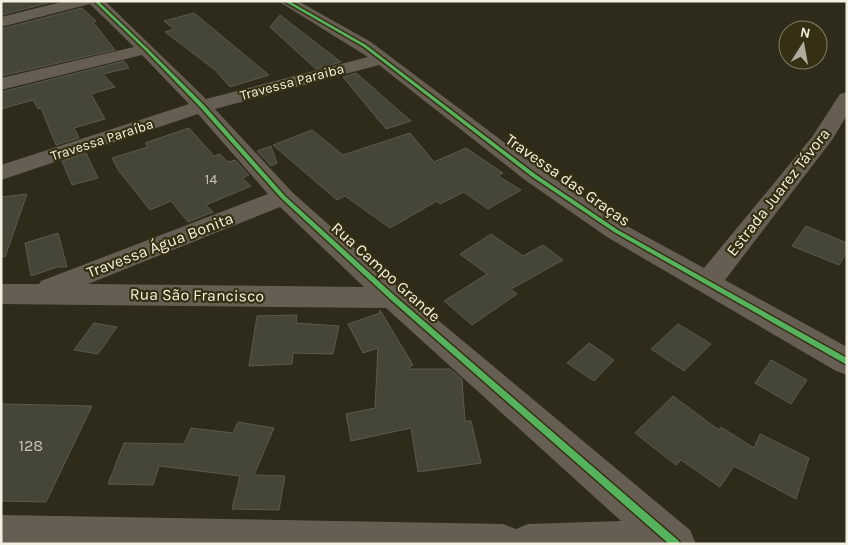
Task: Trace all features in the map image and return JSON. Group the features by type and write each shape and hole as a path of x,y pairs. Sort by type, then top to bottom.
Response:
{"street":[{"path":"1,22 85,1"},
{"name":"Rua Campo Grande","path":"96,1 202,106 283,197 393,298 673,542"},
{"name":"Travessa das Graças","path":"286,1 365,46 533,174 616,231 847,362"},
{"path":"1,84 146,49"},
{"name":"Travessa Paraiba","path":"202,106 382,59"},
{"name":"Estrada Juarez Távora","path":"707,284 821,140 847,98"},
{"name":"Travessa Paraíba","path":"1,173 202,106"},
{"name":"Travessa Água Bonita","path":"38,293 283,197"},
{"name":"Rua São Francisco","path":"1,294 393,298"},
{"path":"1,535 503,544"},
{"path":"528,544 673,542"}],"building":[{"path":"1,1 56,1 1,15"},
{"path":"82,8 96,21 93,22 115,50 1,76 1,29"},
{"path":"194,13 269,75 230,87 215,70 165,32 174,29 164,21"},
{"path":"280,15 341,62 316,69 270,27"},
{"path":"124,61 129,68 103,74 115,87 91,94 105,119 74,128 79,138 56,145 41,108 38,109 33,100 1,109 1,92"},
{"path":"356,73 411,121 386,129 343,77"},
{"path":"189,128 214,156 220,154 228,162 235,160 249,175 242,178 251,186 206,205 213,212 188,222 171,201 150,210 119,171 112,158 148,147 145,143"},
{"path":"312,130 343,155 410,133 434,162 466,148 503,173 498,176 521,190 488,209 464,192 440,204 437,201 390,228 345,196 337,200 273,145"},
{"path":"271,146 277,163 271,166 257,151"},
{"path":"86,153 98,178 72,185 62,161"},
{"path":"27,194 5,257 1,256 1,197"},
{"path":"806,226 847,243 847,252 839,265 792,246"},
{"path":"58,233 67,267 57,267 31,276 25,243"},
{"path":"491,234 523,256 543,245 563,260 511,289 517,294 472,325 444,301 487,274 460,254"},
{"path":"380,310 413,365 407,369 450,369 462,379 465,421 471,421 481,463 418,472 411,428 351,441 346,414 375,408 378,348 363,353 348,324 380,313"},
{"path":"297,315 296,323 339,326 333,354 293,353 292,364 249,366 257,316"},
{"path":"94,323 117,327 98,354 74,350"},
{"path":"678,324 711,344 684,371 651,349"},
{"path":"589,343 614,360 594,381 567,363"},
{"path":"771,360 807,380 791,404 755,383"},
{"path":"673,396 719,430 721,427 754,448 760,434 809,458 796,499 734,466 720,487 681,460 676,465 635,433"},
{"path":"1,404 92,406 46,502 1,501"},
{"path":"238,422 274,428 254,475 285,476 279,510 232,509 240,476 159,466 153,485 108,484 124,443 184,444 191,428 233,433"}],"cycle path":[{"path":"96,1 202,106 283,197 393,298 676,544"},
{"path":"286,1 365,46 533,175 616,231 847,362"}]}
